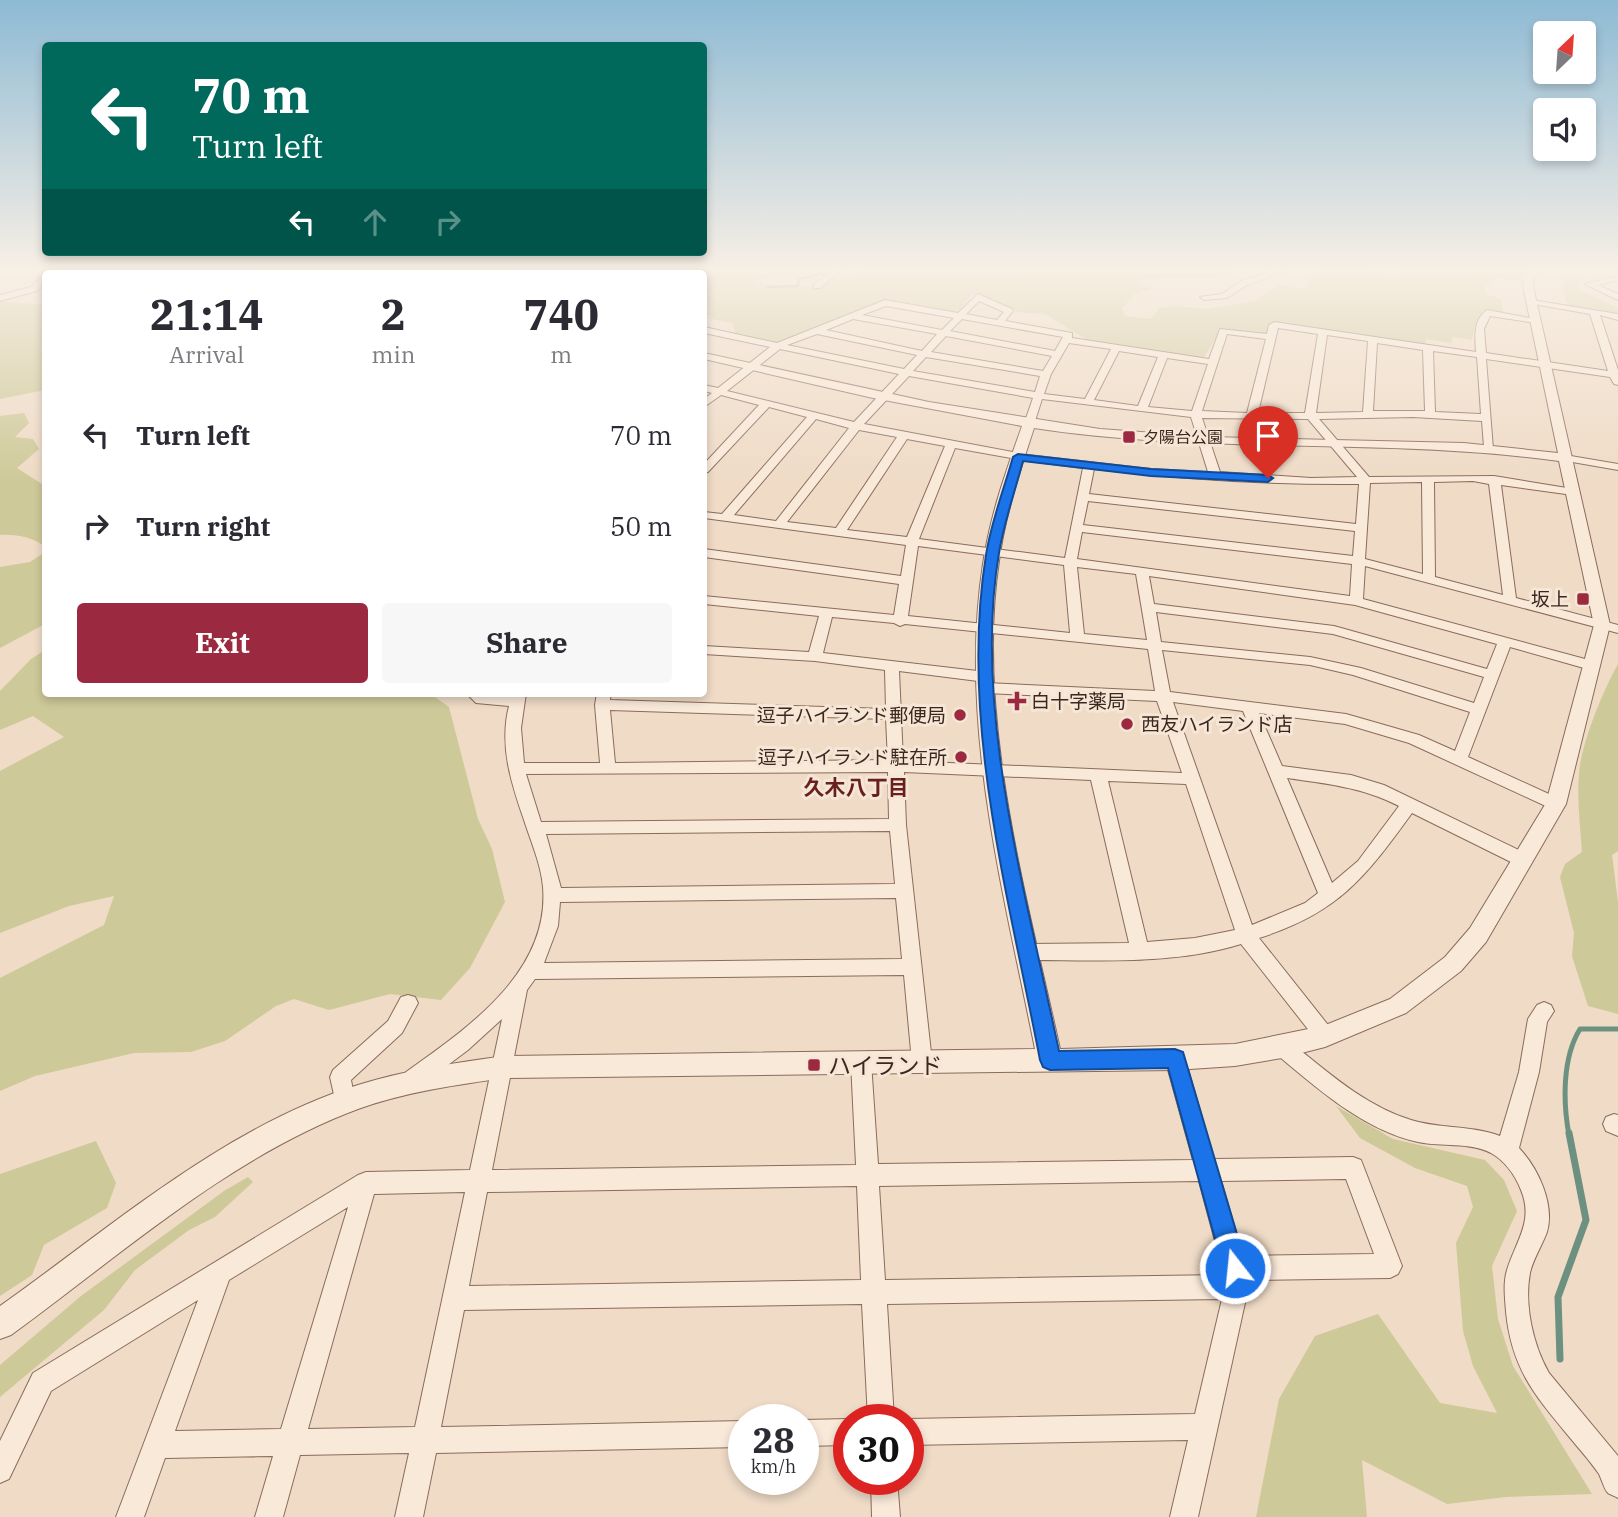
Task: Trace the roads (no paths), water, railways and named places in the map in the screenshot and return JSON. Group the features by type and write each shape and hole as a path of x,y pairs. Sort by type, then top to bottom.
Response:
{"street":[{"path":"754,341 905,374 1037,398 1196,415 1430,413 1486,418"},
{"path":"707,401 778,346 792,341"},
{"path":"863,341 1046,374"},
{"path":"779,525 856,426 937,341"},
{"path":"977,341 1058,354"},
{"path":"1050,1060 993,769 986,682 986,631 992,554 1018,457 1046,374 1066,341"},
{"path":"1071,341 1213,362"},
{"path":"1215,476 1196,415 1220,341"},
{"path":"1252,415 1269,341"},
{"path":"1322,341 1310,415 1365,480 1356,601"},
{"path":"1368,414 1373,341"},
{"path":"1379,341 1616,375"},
{"path":"1479,341 1489,446"},
{"path":"0,1324 229,1158 303,1118 344,1101 413,1079 504,1067 1175,1059 1282,1047 1325,1036 1398,1006 1453,964 1478,935 1556,804 1591,665 1610,627 1573,492 1540,341"},
{"path":"1604,341 1618,386"},
{"path":"1088,403 1115,348"},
{"path":"1429,348 1430,413"},
{"path":"1142,409 1164,355"},
{"path":"707,357 882,398 1030,424 1204,441 1336,445 1443,443 1489,446 1618,467"},
{"path":"707,389 856,426 1018,457 1215,476 1494,480 1573,492"},
{"path":"707,466 725,443 766,404"},
{"path":"725,517 813,416"},
{"path":"839,533 903,436"},
{"path":"900,622 911,543 951,445"},
{"path":"1077,638 1070,563 1089,465"},
{"path":"1427,478 1429,579"},
{"path":"1494,480 1510,600"},
{"path":"1083,497 1362,528"},
{"path":"707,515 1356,601 1591,665"},
{"path":"1077,528 1360,561 1610,627"},
{"path":"707,553 906,581"},
{"path":"1142,572 1163,696 1247,937 1325,1036"},
{"path":"707,600 986,631 1153,643 1329,664 1479,710"},
{"path":"1147,607 1334,630 1492,674"},
{"path":"815,657 826,614"},
{"path":"1460,759 1505,641"},
{"path":"707,650 815,657 892,666 986,682 1163,696 1322,716 1379,727 1460,759 1556,804"},
{"path":"892,666 898,825 922,1062"},
{"path":"413,1079 454,1050 518,990 530,971 546,930 552,895 535,828 515,769 512,751 518,697 481,700 478,697"},
{"path":"608,768 603,699 892,715"},
{"path":"1249,707 1329,897"},
{"path":"515,769 894,766 1193,779"},
{"path":"1276,771 1351,782 1410,804 1523,860"},
{"path":"1098,774 1140,951"},
{"path":"1028,952 1140,951 1201,946 1247,937 1304,913 1329,897 1356,873 1410,804"},
{"path":"535,828 898,825"},
{"path":"552,895 904,891"},
{"path":"530,971 911,967"},
{"path":"409,1517 518,990"},
{"path":"344,1101 340,1077 395,1027 408,1003"},
{"path":"1507,1151 1529,1072 1538,1019 1544,1011"},
{"path":"1282,1047 1322,1080 1388,1121 1428,1135 1483,1141 1507,1151 1518,1163 1532,1191 1537,1212 1537,1225 1518,1276 1523,1344 1531,1365 1549,1392 1586,1436 1618,1484"},
{"path":"1175,1059 1236,1277 1184,1517"},
{"path":"861,1062 880,1404"},
{"path":"0,1470 42,1382 366,1183 1353,1168 1390,1266 1236,1277 873,1292 455,1298"},
{"path":"269,1517 366,1183"},
{"path":"130,1517 221,1271"},
{"path":"924,1432 1205,1427"},
{"path":"156,1445 728,1434"},
{"path":"885,1495 886,1517"}],"waterway":[{"path":"1569,1135 1566,1081 1574,1041 1580,1029 1618,1029"},
{"path":"1560,1359 1558,1297 1586,1220 1569,1133"}],"place":[{"name":"夕陽台公園","path":"1129,437"},
{"name":"坂上","path":"1583,599"},
{"name":"白十字薬局","path":"1017,701"},
{"name":"逗子ハイランド郵便局","path":"960,715"},
{"name":"西友ハイランド店","path":"1127,724"},
{"name":"逗子ハイランド駐在所","path":"961,757"},
{"name":"ハイランド","path":"814,1065"}],"district":[{"name":"久木八丁目","path":"856,787"}]}
